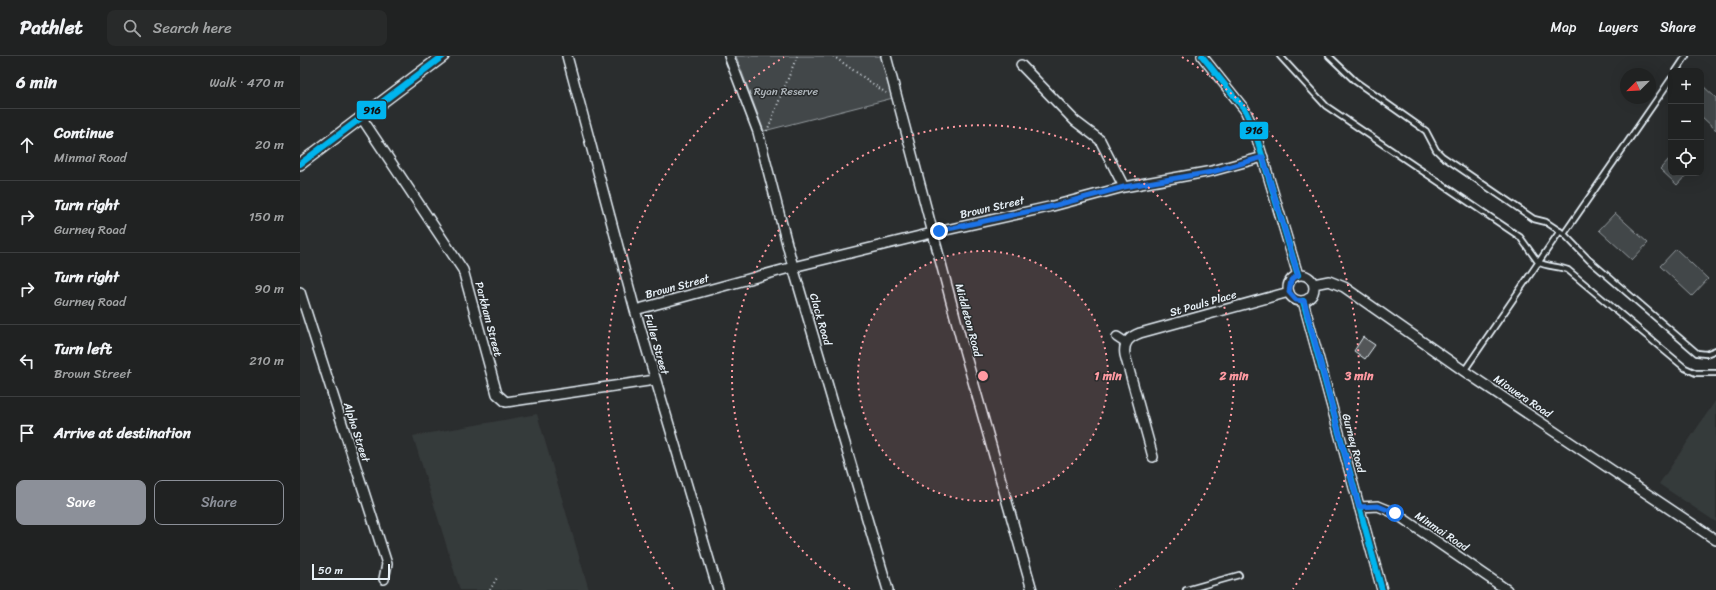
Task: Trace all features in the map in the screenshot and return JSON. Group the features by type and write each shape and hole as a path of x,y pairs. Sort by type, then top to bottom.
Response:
{"street":[{"path":"300,164 443,56"},
{"name":"Fuller Street","path":"567,56 635,310 718,590"},
{"name":"Clack Road","path":"729,56 761,145 793,267 888,590"},
{"name":"Middleton Road","path":"886,56 933,233 1032,590"},
{"path":"1202,56 1244,110 1255,132 1298,275"},
{"path":"1021,65 1075,121 1100,140 1124,187"},
{"name":"Parkham Street","path":"362,117 463,270 496,394 506,402 655,380"},
{"name":"Brown Street","path":"635,310 793,267 1049,207 1124,187 1212,172 1263,157"},
{"path":"1298,275 1306,275 1314,284 1314,293 1311,297 1304,301 1296,300 1289,292 1291,280 1298,275"},
{"name":"Miowera Road","path":"1314,284 1329,281 1344,287 1464,371 1716,540"},
{"name":"Alpha Street","path":"300,292 387,564 384,579"},
{"name":"St Pauls Place","path":"1126,343 1130,338 1140,333 1289,292"},
{"name":"Gurney Road","path":"1304,301 1382,590"},
{"path":"1117,337 1126,343 1125,355 1153,457"},
{"name":"Minmai Road","path":"1359,507 1378,506 1395,513 1507,590"}],"lane":[{"path":"1280,56 1326,106 1520,237 1538,262 1558,266 1568,270 1685,368 1696,373 1716,373"},
{"path":"1329,56 1355,81 1426,131 1442,156 1534,219 1546,222 1562,232 1589,260 1697,353 1706,354 1716,350"},
{"path":"1678,68 1686,56"},
{"path":"1464,371 1538,262 1562,232 1668,83"},
{"path":"1186,590 1239,575"}],"path":[{"path":"761,145 797,56"},
{"path":"833,56 898,100"},
{"path":"490,590 498,576"}],"shaded area":[{"path":"1716,400 1716,522 1659,484"},
{"path":"537,414 589,590 460,590 413,436"}],"green space":[{"name":"Ryan Reserve","path":"736,56 882,56 893,98 764,131"},
{"path":"1704,87 1716,98 1716,130 1704,119"},
{"path":"1668,160 1668,176 1685,176 1677,185 1660,169"},
{"path":"1615,213 1648,243 1632,260 1599,230"},
{"path":"1676,249 1708,279 1692,296 1660,266"}],"building":[{"path":"1363,337 1375,345 1365,359 1354,351"}],"transit line":[{"name":"916","path":"300,164 443,56"},
{"name":"916","path":"1202,56 1245,110 1255,132 1298,275"},
{"name":"916","path":"1303,301 1382,590"}],"route":[{"path":"939,231 1049,207 1124,187 1212,172 1263,157 1298,275 1291,280 1288,288 1289,292 1290,295 1296,300 1304,301 1359,507 1371,505 1378,506 1395,513"}]}
